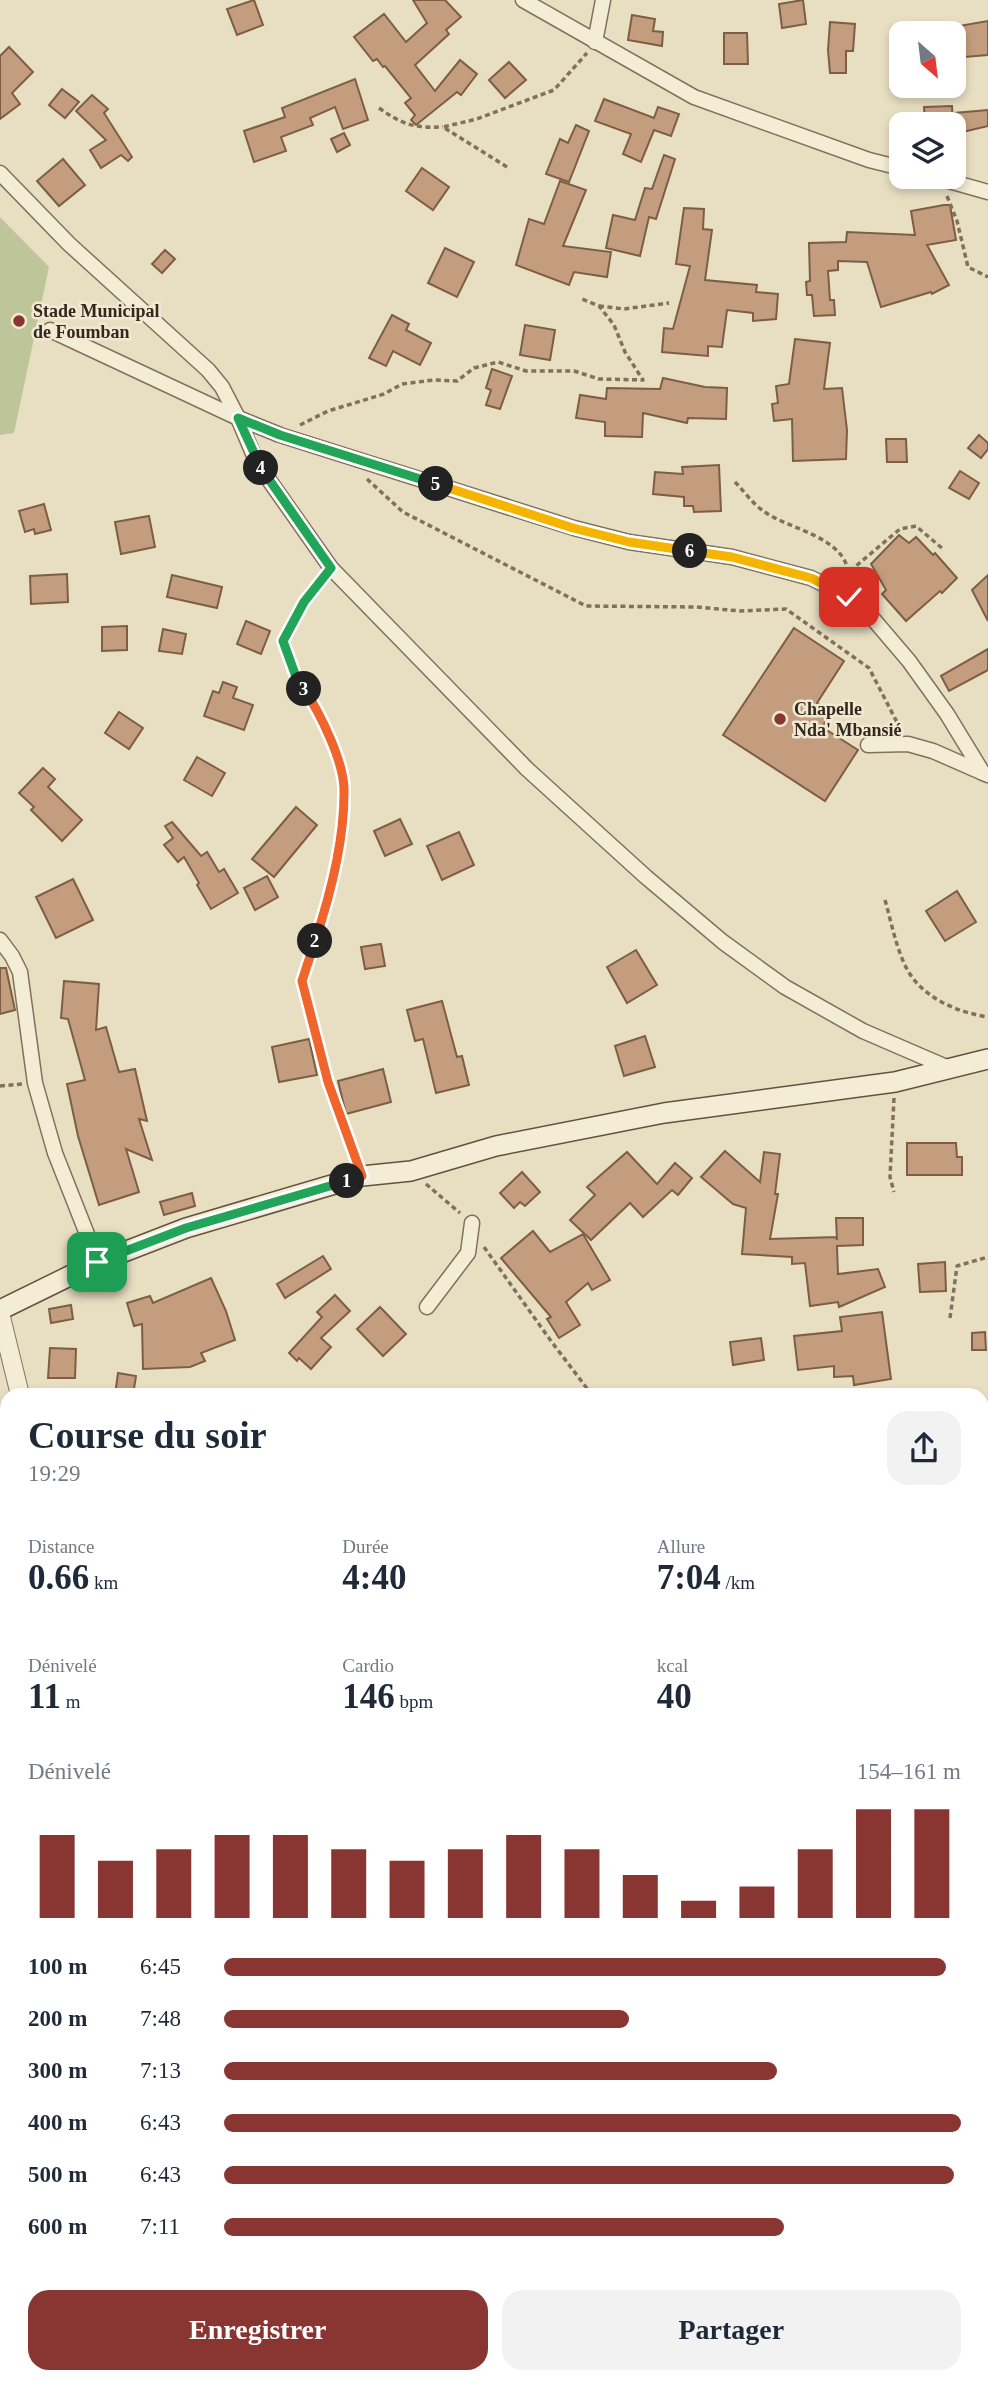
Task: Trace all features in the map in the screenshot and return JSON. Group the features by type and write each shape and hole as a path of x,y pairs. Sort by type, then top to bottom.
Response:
{"main road":[{"path":"0,1312 97,1262 186,1228 362,1176 411,1171 496,1146 664,1113 895,1082 953,1070 988,1059"}],"street":[{"path":"523,0 694,97 889,165"},
{"path":"595,42 603,0"},
{"path":"0,173 69,244 208,370 222,387 257,463 331,568 527,769 646,877 723,942 785,987 863,1031 953,1070"},
{"path":"966,185 988,192"},
{"path":"50,330 280,435 573,528 629,542 732,557 811,578 849,597 874,620 909,661 985,774"},
{"path":"868,746 908,744 933,751 985,774"},
{"path":"0,940 20,972 35,1083 55,1153 97,1262"},
{"path":"427,1307 468,1253 472,1223"},
{"path":"0,1312 18,1388"}],"path":[{"path":"379,108 398,122 418,128 443,127 477,119 554,90 580,63 595,42"},
{"path":"443,127 507,167"},
{"path":"955,189 947,195 953,204 968,267 988,277"},
{"path":"582,299 599,306 624,309 669,303"},
{"path":"280,435 328,411 384,394 402,384 434,380 457,381 474,368 498,362 526,371 574,371 599,379 643,380 625,352 614,325 599,306"},
{"path":"346,456 377,491 403,512 586,606 696,607 740,611 786,608 869,668 908,744"},
{"path":"735,482 761,510 786,524 820,537 841,554 850,571 849,597"},
{"path":"850,571 900,529 916,526 943,549"},
{"path":"331,568 304,602 283,641 295,674 317,709 333,746 344,786 339,843 328,901 302,981 328,1082 362,1176"},
{"path":"885,900 904,966 919,984 940,1003 967,1014 988,1017"},
{"path":"894,1192 890,1177 895,1082"},
{"path":"0,1086 35,1083"},
{"path":"411,1171 472,1223 480,1241 587,1388"},
{"path":"950,1318 957,1266 988,1257"}],"green space":[{"name":"Stade Municipal de Foumban","path":"0,217 49,267 14,433 0,435"}],"building":[{"path":"254,0 263,25 237,35 227,9"},
{"path":"413,0 445,0 461,17 446,30 449,34 415,65 435,91 460,60 477,74 461,95 457,92 416,125 411,120 415,115 405,103 411,98 385,66 377,59 373,61 354,37 384,14 406,42 427,23"},
{"path":"803,0 806,24 782,28 779,4"},
{"path":"632,15 655,19 653,31 663,32 662,46 628,40"},
{"path":"988,21 988,55 966,57 966,25"},
{"path":"830,22 855,24 853,51 846,51 846,73 830,73"},
{"path":"724,33 747,33 748,64 724,64"},
{"path":"9,47 33,72 12,93 20,104 0,119 0,56"},
{"path":"509,62 526,80 505,98 489,80"},
{"path":"355,79 368,120 343,129 335,107 310,118 313,125 281,137 286,151 254,162 244,131 285,117 282,108"},
{"path":"62,89 79,102 65,118 49,105"},
{"path":"92,95 108,109 104,113 132,157 128,161 121,155 101,168 90,150 106,140 76,111"},
{"path":"604,99 654,118 658,107 679,114 671,136 654,130 641,162 623,154 631,134 595,121"},
{"path":"952,106 952,112 924,112 924,107"},
{"path":"988,110 988,126 966,131 965,112"},
{"path":"576,125 589,131 569,182 546,174 560,139 568,143"},
{"path":"344,133 350,145 337,152 331,139"},
{"path":"664,155 675,159 656,219 649,217 640,256 606,248 613,215 635,220 645,188 652,189"},
{"path":"63,159 85,185 59,206 37,181"},
{"path":"422,168 449,187 433,210 406,191"},
{"path":"560,181 586,190 563,246 611,252 607,277 574,272 569,285 516,265 529,219 544,224"},
{"path":"950,205 956,240 927,245 949,285 932,294 931,292 881,307 867,262 838,261 838,270 828,271 830,300 834,300 835,315 814,316 812,295 807,295 806,282 810,281 809,243 846,242 847,232 915,235 911,211"},
{"path":"684,208 704,209 703,229 712,230 705,280 757,285 756,292 778,294 776,319 753,321 753,313 727,310 722,347 708,346 708,356 662,352 664,328 673,329 690,266 676,264"},
{"path":"445,248 474,262 457,297 428,283"},
{"path":"165,250 175,259 162,273 152,264"},
{"path":"392,315 409,324 406,330 431,343 420,365 393,351 386,366 369,358"},
{"path":"525,325 555,330 550,360 520,355"},
{"path":"795,339 830,343 824,389 842,388 847,430 846,459 793,461 792,419 774,421 772,404 778,403 776,386 789,384"},
{"path":"492,369 512,376 500,409 486,405 491,390 486,388"},
{"path":"663,378 705,387 727,388 726,419 688,418 687,423 643,413 642,437 605,436 605,422 576,418 580,395 606,399 607,388 660,389"},
{"path":"979,435 988,443 988,449 981,458 968,448"},
{"path":"886,439 906,439 907,462 887,462"},
{"path":"719,465 721,511 694,512 693,506 684,506 684,497 653,494 655,472 683,474 682,467"},
{"path":"960,471 979,483 969,499 949,488"},
{"path":"44,504 51,530 35,534 34,529 25,532 19,511"},
{"path":"149,516 155,547 121,554 115,522"},
{"path":"899,535 909,543 916,537 933,555 935,553 957,578 906,621 882,594 886,590 871,564"},
{"path":"67,574 68,602 31,604 30,576"},
{"path":"172,575 222,587 217,608 167,597"},
{"path":"988,575 988,621 972,590"},
{"path":"246,621 270,631 261,654 237,644"},
{"path":"127,626 127,650 102,651 102,627"},
{"name":"Chapelle Nda' Mbansié","path":"794,628 844,661 817,703 832,712 822,727 858,750 825,801 723,735"},
{"path":"163,629 186,634 182,654 159,651"},
{"path":"988,649 988,670 949,691 941,676"},
{"path":"223,682 237,687 233,698 253,705 244,730 204,716 213,691 219,693"},
{"path":"119,712 143,728 129,749 105,733"},
{"path":"197,757 225,773 212,796 184,780"},
{"path":"43,768 55,779 48,787 82,820 62,841 31,810 34,807 19,793"},
{"path":"296,807 317,825 274,877 252,859"},
{"path":"400,819 412,844 385,856 374,831"},
{"path":"172,822 201,856 207,852 219,872 224,869 238,893 211,909 184,857 178,862 164,845 173,838 165,826"},
{"path":"459,832 474,865 442,880 427,846"},
{"path":"267,876 278,897 255,910 244,888"},
{"path":"73,879 93,920 56,938 36,897"},
{"path":"957,891 976,922 945,941 926,911"},
{"path":"381,944 385,966 365,969 361,947"},
{"path":"636,950 657,985 627,1003 607,967"},
{"path":"0,968 6,968 15,1010 0,1014"},
{"path":"64,981 99,984 96,1030 106,1027 119,1072 135,1069 147,1121 139,1119 152,1160 126,1149 139,1192 99,1205 78,1136 67,1084 85,1080 68,1019 61,1018"},
{"path":"442,1001 457,1057 462,1056 469,1085 436,1093 423,1039 415,1041 407,1010"},
{"path":"645,1036 655,1067 624,1076 615,1046"},
{"path":"309,1039 317,1075 279,1082 272,1047"},
{"path":"383,1069 391,1102 346,1114 338,1081"},
{"path":"907,1143 956,1143 957,1157 962,1157 962,1175 907,1175"},
{"path":"725,1151 760,1182 764,1152 780,1154 775,1194 778,1194 770,1239 836,1237 837,1240 836,1218 863,1218 863,1245 837,1246 838,1274 878,1269 885,1287 839,1307 838,1302 810,1306 805,1263 792,1264 792,1257 742,1254 746,1208 733,1204 701,1177"},
{"path":"627,1152 657,1184 675,1163 692,1178 678,1195 672,1190 643,1217 630,1203 591,1240 570,1220 595,1195 587,1187"},
{"path":"522,1172 540,1192 525,1206 520,1202 514,1208 500,1193"},
{"path":"192,1193 195,1206 164,1215 160,1202"},
{"path":"533,1231 550,1252 583,1234 610,1280 592,1290 588,1283 566,1302 580,1325 559,1338 547,1319 551,1317 501,1258"},
{"path":"323,1256 331,1269 285,1298 277,1284"},
{"path":"945,1262 946,1291 920,1292 918,1264"},
{"path":"211,1278 235,1340 201,1353 205,1361 190,1367 143,1369 142,1324 134,1326 127,1303 150,1296 153,1303"},
{"path":"335,1295 350,1311 321,1338 331,1347 311,1369 289,1353 322,1317 317,1312"},
{"path":"71,1305 73,1319 51,1323 49,1309"},
{"path":"380,1307 406,1334 383,1356 357,1329"},
{"path":"882,1312 891,1379 854,1385 853,1376 834,1377 834,1366 798,1370 794,1336 842,1331 840,1317"},
{"path":"985,1332 986,1350 972,1350 972,1333"},
{"path":"761,1338 764,1360 733,1365 730,1342"},
{"path":"50,1348 76,1349 75,1378 48,1378"},
{"path":"118,1373 136,1376 134,1388 116,1388"}],"place":[{"name":"Stade Municipal de Foumban","path":"19,321"},
{"name":"Chapelle Nda' Mbansié","path":"780,719"}],"route":[{"path":"97,1262 186,1228 362,1176 328,1082 302,981 328,901 339,843 344,786 333,746 317,709 295,674 283,641 304,602 331,568 257,463 238,418 280,435 573,528 629,542 732,557 811,578 849,597"}]}
